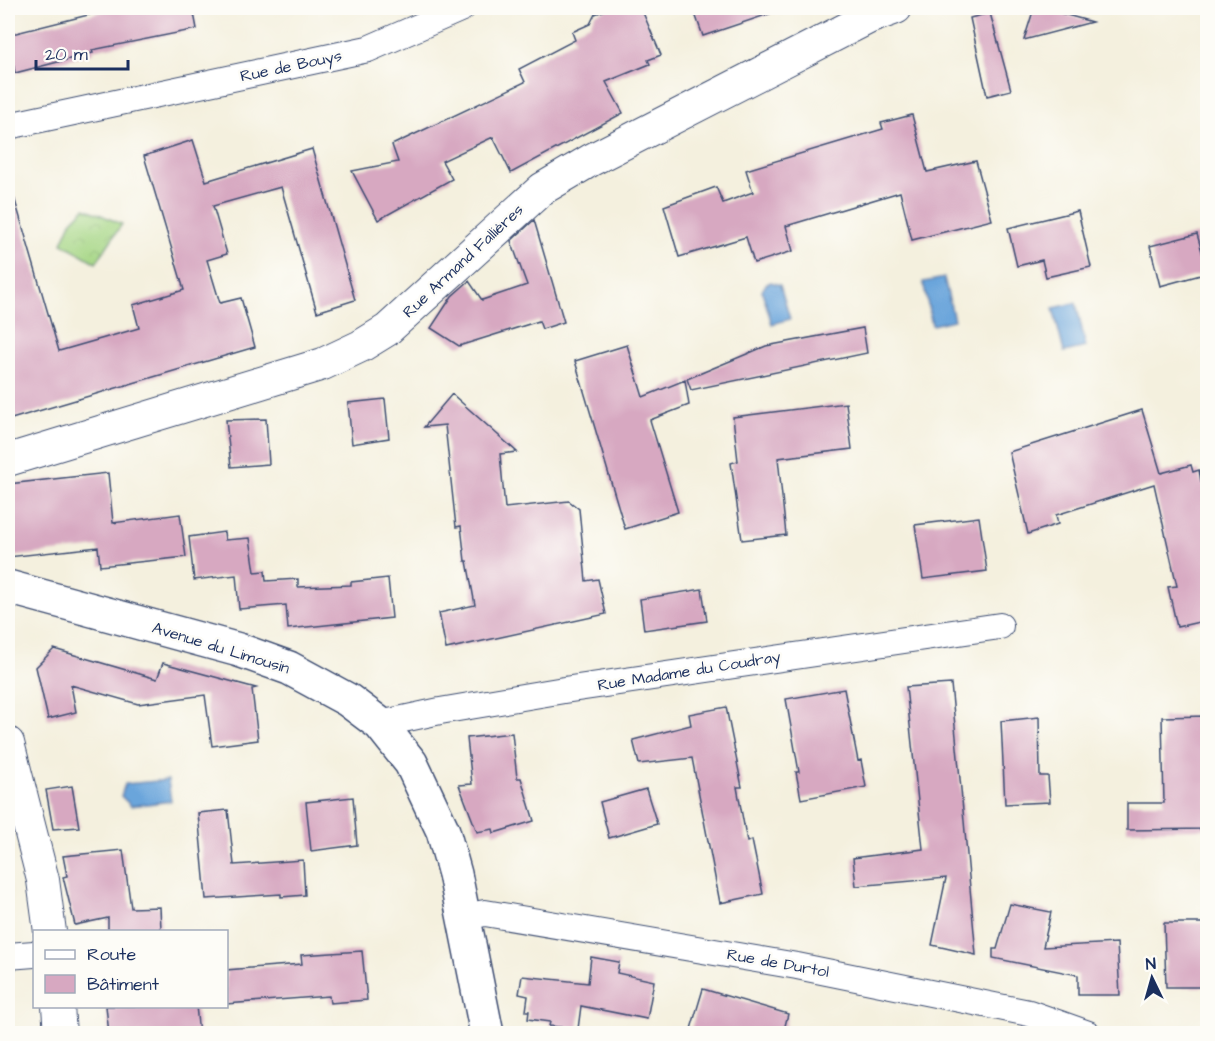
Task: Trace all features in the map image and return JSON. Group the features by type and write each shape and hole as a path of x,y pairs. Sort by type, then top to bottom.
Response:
{"main road":[{"name":"Avenue du Limousin","path":"8,586 239,650 289,668 348,700 380,724 411,763 443,831 464,917 487,1034"}],"street":[{"name":"Rue de Bouys","path":"8,126 368,50 462,8"},
{"name":"Rue Armand Fallières","path":"8,460 323,364 361,346 387,330 542,189 591,160 868,18 896,8"},
{"name":"Rue Madame du Coudray","path":"380,724 440,711 564,690 1000,626"},
{"path":"8,743 43,880 50,930"},
{"name":"Rue de Durtol","path":"464,917 485,913 797,966 1029,1013 1088,1034"},
{"path":"8,956 33,954"},
{"path":"58,1008 60,1034"}],"green space":[{"path":"85,208 122,224 96,263 62,243 71,222"}],"water":[{"path":"944,278 954,320 932,325 923,282"},
{"path":"771,282 780,285 790,319 772,324 762,291 766,284"},
{"path":"1076,303 1086,347 1064,352 1053,308"},
{"path":"168,780 171,801 131,806 121,796 125,784"}],"building":[{"path":"116,8 193,8 197,29 92,50 93,53 15,73 8,35"},
{"path":"611,8 641,8 661,55 648,60 650,64 606,82 623,113 511,173 493,137 442,161 452,179 378,220 352,171 398,162 392,145 525,82 519,69 575,40 572,32 590,24 595,14"},
{"path":"693,8 774,8 775,12 703,36"},
{"path":"1034,8 1042,8 1092,22 1024,40"},
{"path":"990,13 1011,90 987,96 970,18"},
{"path":"912,115 927,172 976,161 992,220 912,240 900,192 786,226 793,251 754,263 746,237 679,257 664,206 716,187 723,203 753,192 746,170 883,129 881,123"},
{"path":"193,140 206,181 312,149 355,300 317,312 281,187 213,206 227,254 207,260 220,303 241,298 255,347 8,420 8,198 14,197 59,351 139,328 133,305 184,290 144,156"},
{"path":"1078,211 1091,267 1046,277 1042,260 1017,266 1008,228"},
{"path":"534,220 564,322 542,329 539,321 459,346 431,328 452,296 469,281 482,300 527,285 511,241"},
{"path":"1197,234 1208,273 1160,286 1150,246"},
{"path":"863,328 867,353 691,390 687,379 766,346"},
{"path":"627,345 643,397 685,380 689,405 650,420 678,512 625,529 575,361"},
{"path":"452,394 517,452 500,454 505,508 569,501 579,509 586,581 598,579 606,614 446,649 439,613 475,605 467,561 465,561 461,526 456,527 445,425 424,427"},
{"path":"385,399 389,438 352,444 348,403"},
{"path":"846,403 852,449 778,458 786,535 742,540 731,463 738,461 733,417"},
{"path":"1142,410 1161,473 1191,465 1193,472 1199,470 1201,482 1208,481 1208,620 1177,627 1168,587 1177,586 1154,484 1056,515 1058,524 1028,534 1009,452"},
{"path":"266,419 269,464 231,467 226,420"},
{"path":"108,473 113,523 180,514 186,557 100,566 98,547 8,557 8,484"},
{"path":"979,517 987,571 923,579 915,525"},
{"path":"224,532 225,540 250,538 255,572 265,571 266,581 298,579 298,587 351,585 351,582 388,578 392,618 288,629 286,605 239,609 236,575 194,580 189,537"},
{"path":"702,589 707,621 644,630 640,599"},
{"path":"54,649 157,679 163,663 256,688 252,689 258,740 212,746 205,695 138,704 71,685 76,712 48,719 36,667"},
{"path":"951,684 976,955 932,945 946,878 856,886 853,858 923,849 906,687"},
{"path":"844,689 858,761 861,760 866,787 801,799 796,772 799,772 786,699"},
{"path":"726,707 742,787 737,787 747,842 752,840 763,894 720,903 692,758 639,764 633,740 691,725 689,714"},
{"path":"1208,716 1208,829 1127,830 1127,803 1164,803 1162,717"},
{"path":"1039,717 1040,776 1048,776 1050,802 1005,804 1001,721"},
{"path":"512,733 517,778 521,778 534,821 494,833 493,829 477,832 459,785 472,784 467,738"},
{"path":"72,786 79,827 53,829 46,790"},
{"path":"646,789 657,824 609,838 600,802"},
{"path":"353,797 357,845 311,851 306,802"},
{"path":"228,810 234,865 303,860 305,895 281,897 281,894 206,899 198,813"},
{"path":"123,850 131,908 160,907 161,930 108,930 108,918 75,925 63,877 67,876 63,856"},
{"path":"1010,904 1051,912 1043,947 1117,943 1120,995 1078,995 1078,975 993,958 993,949 997,949"},
{"path":"1164,923 1208,923 1208,987 1166,987"},
{"path":"362,951 367,1000 330,1003 329,996 228,1004 228,970 302,964 301,955"},
{"path":"591,957 619,962 617,973 654,981 647,1019 581,1006 578,1029 549,1026 550,1022 528,1019 529,1011 526,1011 528,996 519,994 522,976 588,983"},
{"path":"703,989 788,1014 783,1034 708,1034 691,1029"},
{"path":"106,1008 196,1008 199,1034 109,1034"}]}
